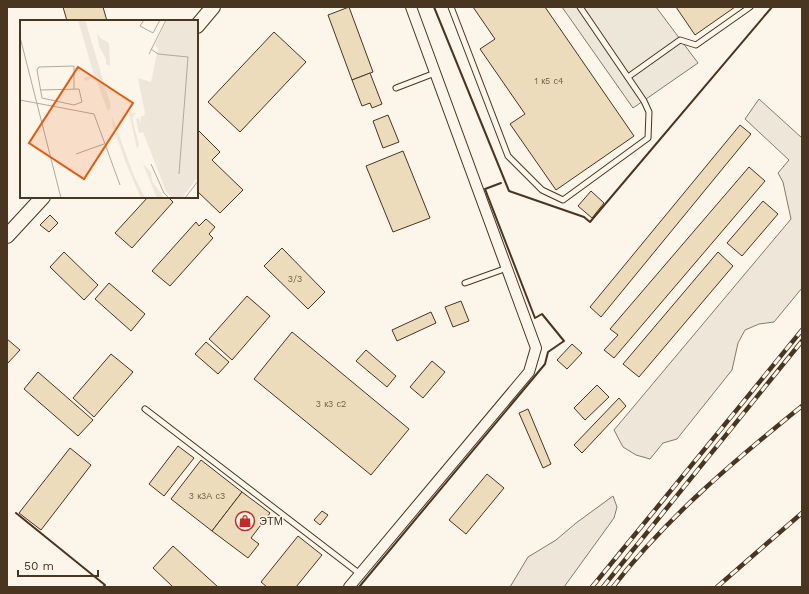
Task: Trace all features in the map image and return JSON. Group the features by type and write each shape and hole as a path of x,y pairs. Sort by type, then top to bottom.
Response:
{"main road":[{"path":"198,25 213,7"},
{"path":"7,236 42,198"}],"street":[{"path":"349,587 529,372 536,348 411,7"}],"lane":[{"path":"451,7 508,156 542,190 563,200 648,138 649,112 644,101 580,7"},
{"path":"628,77 680,40 696,45 750,7"},
{"path":"396,88 435,73"},
{"path":"466,283 507,268"},
{"path":"145,409 360,574"}],"shaded area":[{"path":"562,7 656,7 698,63 633,108"},
{"path":"759,99 802,138 802,288 774,322 759,324 745,330 738,343 732,370 677,439 663,443 650,459 636,455 623,447 614,430 791,219 783,182 778,173 789,160 745,119"},
{"path":"613,496 617,507 614,518 564,587 510,587 528,557 556,540 576,523"}],"building":[{"path":"63,7 103,7 107,20 67,20"},
{"path":"349,7 373,72 352,80 328,15"},
{"path":"473,7 545,7 634,136 556,190 510,124 525,114 480,49 495,39"},
{"path":"676,7 735,7 695,35"},
{"path":"274,32 306,62 240,132 208,102"},
{"path":"370,73 382,104 372,108 370,103 362,106 352,80"},
{"path":"388,115 399,142 383,148 373,121"},
{"path":"740,125 751,134 601,317 590,307"},
{"path":"199,131 220,152 212,160 243,190 220,213 198,192"},
{"path":"403,151 430,218 393,232 366,166"},
{"path":"749,167 765,181 614,358 604,350 618,335 610,329"},
{"path":"591,191 604,203 592,218 578,206"},
{"path":"147,198 169,198 173,202 132,248 115,233"},
{"path":"763,201 778,214 742,256 727,243"},
{"path":"50,215 58,223 49,232 40,225"},
{"path":"206,219 215,227 209,234 213,238 170,286 152,271 196,222 199,226"},
{"path":"282,248 325,292 308,309 264,266"},
{"path":"64,252 98,285 84,300 50,267"},
{"path":"718,252 733,266 639,377 623,364"},
{"path":"109,283 145,314 131,331 95,299"},
{"path":"247,296 270,316 232,360 209,339"},
{"path":"461,301 469,321 453,327 445,307"},
{"path":"431,312 436,323 397,341 392,330"},
{"path":"292,332 409,429 371,475 254,379"},
{"path":"7,339 20,350 7,364"},
{"path":"206,342 229,362 218,374 195,354"},
{"path":"572,344 582,353 567,369 557,360"},
{"path":"366,350 396,376 387,387 356,361"},
{"path":"111,354 133,372 94,417 73,398"},
{"path":"432,361 445,372 423,398 410,387"},
{"path":"38,372 93,420 78,436 24,389"},
{"path":"597,385 609,397 585,420 574,408"},
{"path":"619,398 626,406 582,453 574,445"},
{"path":"528,409 551,464 543,468 519,413"},
{"path":"178,446 194,458 164,496 149,484"},
{"path":"70,448 91,465 41,530 19,513"},
{"path":"201,460 242,492 212,531 171,499"},
{"path":"487,474 504,488 466,534 449,520"},
{"path":"242,492 270,513 251,538 259,544 248,558 212,531"},
{"path":"322,511 328,515 320,525 314,520"},
{"path":"298,536 322,555 296,587 267,587 261,582"},
{"path":"173,546 218,587 173,587 153,568"}],"railway":[{"path":"592,587 802,330"},
{"path":"603,587 802,341"},
{"path":"613,587 655,537 702,491 726,469 802,406"},
{"path":"717,587 802,513"}],"wall":[{"path":"434,7 509,191 584,217 590,222 772,7"},
{"path":"359,587 545,364 548,352 564,341 542,314 535,318 485,189 501,183"},
{"path":"16,513 105,585 103,587"}],"place":[{"name":"ЭТМ","path":"245,521"}]}
